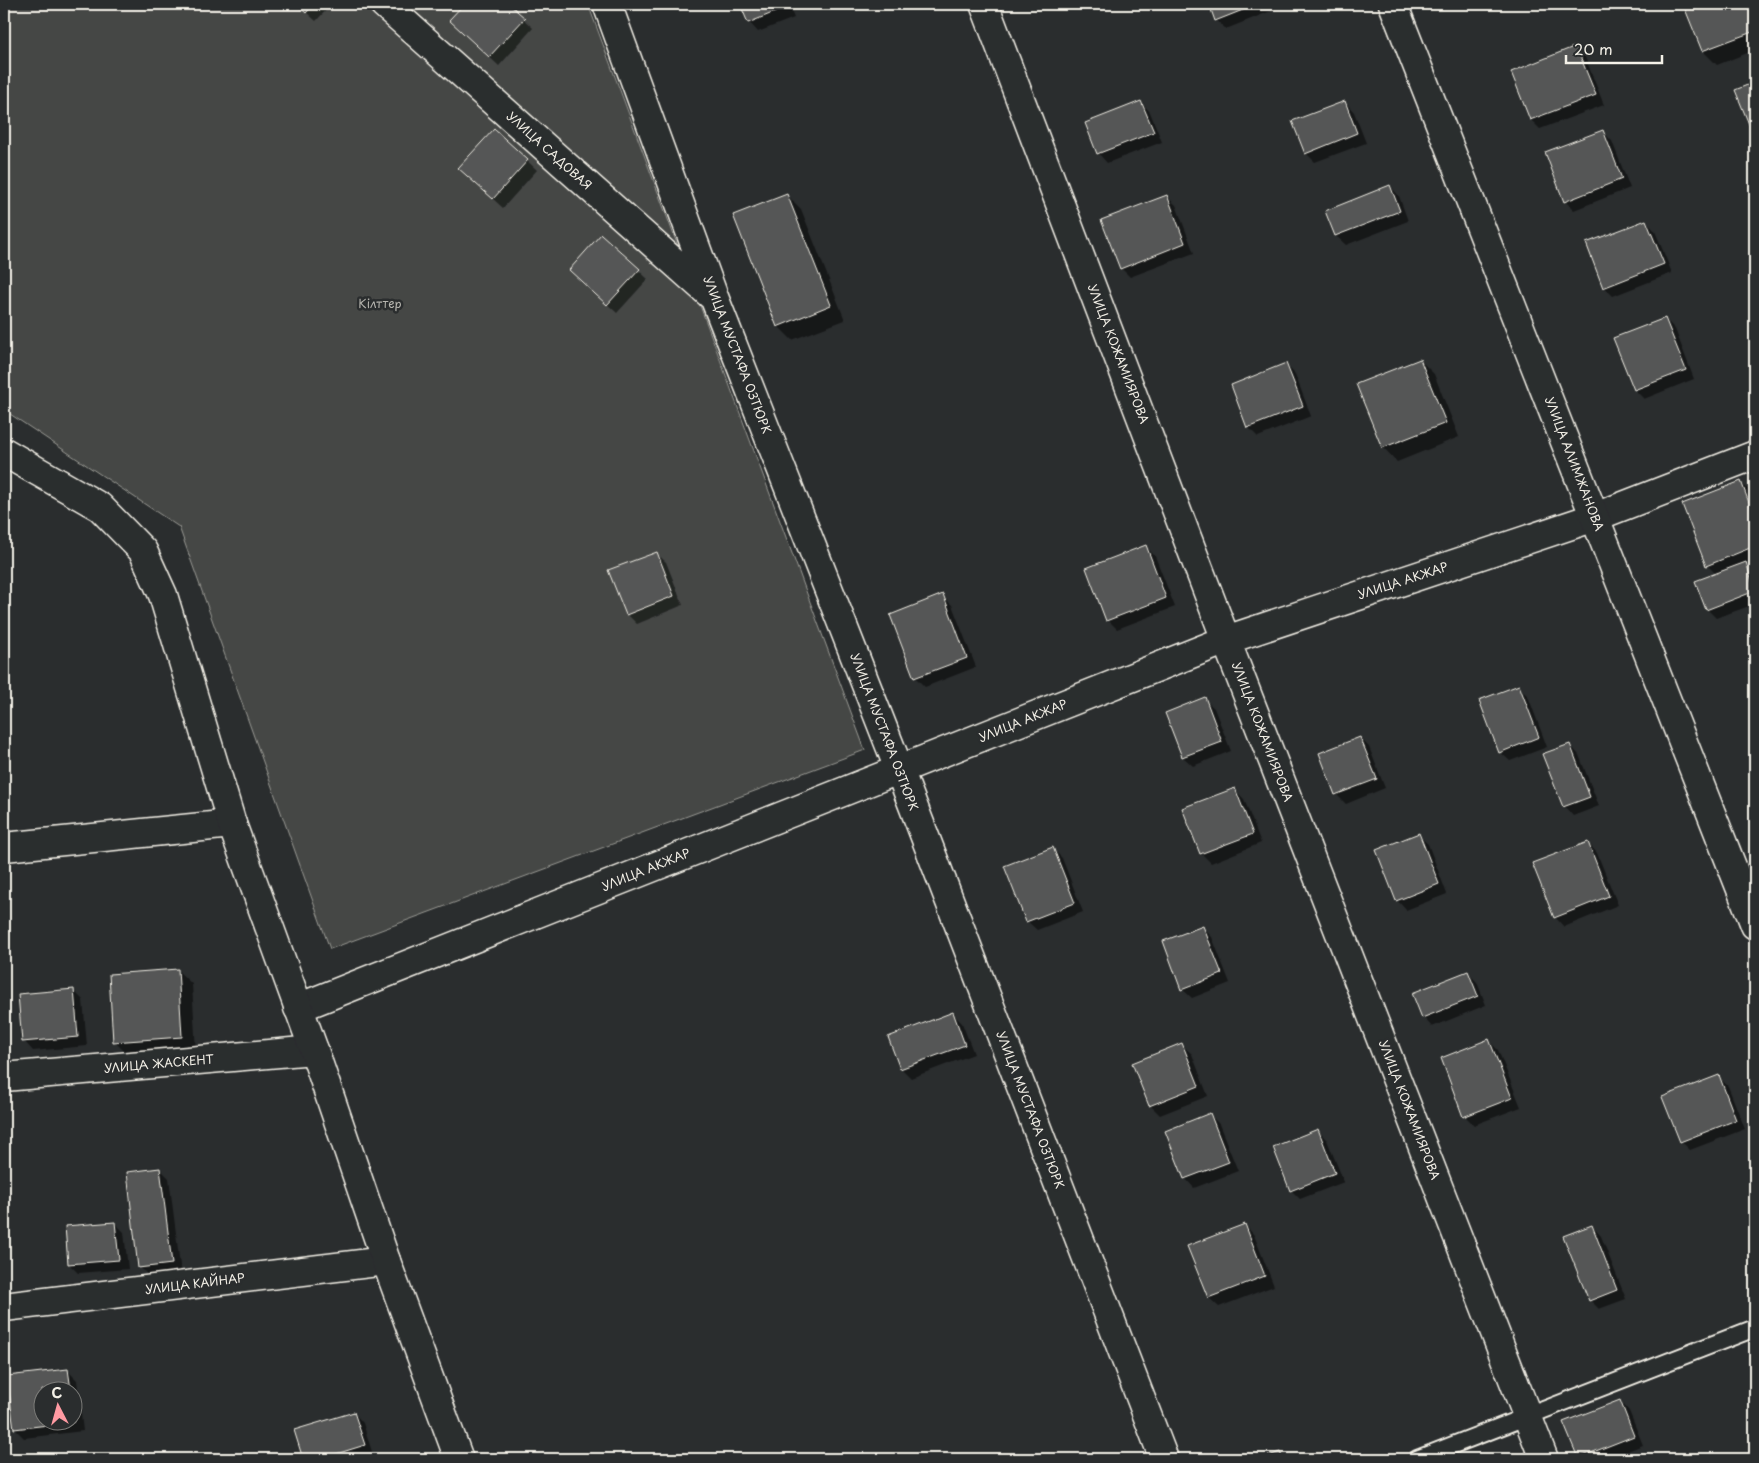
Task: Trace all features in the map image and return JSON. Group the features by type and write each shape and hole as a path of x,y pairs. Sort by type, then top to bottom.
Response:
{"street":[{"name":"УЛИЦА САДОВАЯ","path":"384,4 714,297"},
{"name":"УЛИЦА МУСТАФА ОЗТЮРК","path":"607,4 714,297 899,770 1164,1459"},
{"name":"УЛИЦА КОЖАМИЯРОВА","path":"984,4 1226,640 1544,1459"},
{"name":"УЛИЦА АЛИМЖАНОВА","path":"1393,4 1755,925"},
{"path":"4,452 100,507 143,551 163,595 232,824 314,1050 386,1261 459,1459"},
{"name":"УЛИЦА АКЖАР","path":"298,1008 1226,640 1595,517 1755,455"},
{"path":"4,847 232,824"},
{"name":"УЛИЦА ЖАСКЕНТ","path":"4,1077 314,1050"},
{"name":"УЛИЦА КАЙНАР","path":"4,1307 386,1261"}],"lane":[{"path":"1417,1459 1755,1328"}],"green space":[{"name":"Кілттер","path":"4,4 588,4 865,750 330,949 179,527 4,410"}],"building":[{"path":"296,4 314,4 306,13"},
{"path":"464,4 509,4 525,18 489,57 449,20"},
{"path":"740,4 783,4 785,8 748,23"},
{"path":"1209,4 1258,4 1215,21"},
{"path":"1683,4 1755,4 1755,31 1702,51"},
{"path":"1576,46 1596,95 1530,120 1511,72"},
{"path":"1755,82 1755,133 1753,134 1735,90"},
{"path":"1141,101 1154,132 1097,154 1085,123"},
{"path":"1345,101 1357,133 1305,154 1292,121"},
{"path":"494,129 528,160 493,199 458,168"},
{"path":"1603,130 1622,179 1564,202 1545,152"},
{"path":"1390,185 1400,211 1335,236 1325,211"},
{"path":"787,194 831,305 777,327 733,215"},
{"path":"1167,195 1185,243 1120,269 1101,220"},
{"path":"1646,220 1664,264 1603,288 1586,243"},
{"path":"601,234 640,269 607,305 569,270"},
{"path":"1665,318 1686,370 1634,390 1613,338"},
{"path":"1420,359 1446,423 1382,448 1356,384"},
{"path":"1286,363 1303,406 1247,428 1231,385"},
{"path":"1741,481 1755,519 1755,546 1706,566 1682,504"},
{"path":"1146,545 1166,598 1106,621 1086,568"},
{"path":"657,552 674,596 626,615 608,570"},
{"path":"1746,562 1755,591 1706,610 1695,581"},
{"path":"943,594 967,658 914,678 890,615"},
{"path":"1519,685 1539,737 1499,753 1479,700"},
{"path":"1205,697 1222,742 1182,757 1165,713"},
{"path":"1360,737 1377,779 1335,795 1319,753"},
{"path":"1570,744 1590,797 1563,807 1542,754"},
{"path":"1235,788 1253,834 1200,854 1182,808"},
{"path":"1419,833 1439,884 1396,901 1376,850"},
{"path":"1588,842 1609,896 1554,918 1532,863"},
{"path":"1053,847 1075,903 1026,922 1004,866"},
{"path":"1203,926 1222,974 1181,990 1163,941"},
{"path":"178,969 182,1037 113,1042 109,974"},
{"path":"1468,971 1478,996 1422,1018 1412,993"},
{"path":"74,989 78,1037 22,1042 18,994"},
{"path":"953,1012 965,1045 900,1069 888,1037"},
{"path":"1489,1039 1512,1098 1463,1117 1441,1058"},
{"path":"1182,1043 1199,1086 1149,1106 1132,1063"},
{"path":"1719,1075 1736,1120 1680,1142 1662,1097"},
{"path":"1210,1113 1229,1162 1184,1179 1165,1131"},
{"path":"1318,1129 1335,1173 1290,1191 1273,1147"},
{"path":"160,1168 172,1264 138,1268 127,1172"},
{"path":"115,1222 119,1260 68,1264 65,1226"},
{"path":"1245,1224 1265,1276 1208,1298 1187,1246"},
{"path":"1592,1225 1617,1290 1589,1301 1563,1236"},
{"path":"68,1369 70,1380 32,1380 32,1427 14,1429 7,1376"},
{"path":"1620,1400 1634,1436 1578,1458 1563,1422"},
{"path":"354,1412 365,1445 320,1459 303,1459 294,1430"},
{"path":"1280,1452 1283,1459 1260,1459"}]}
